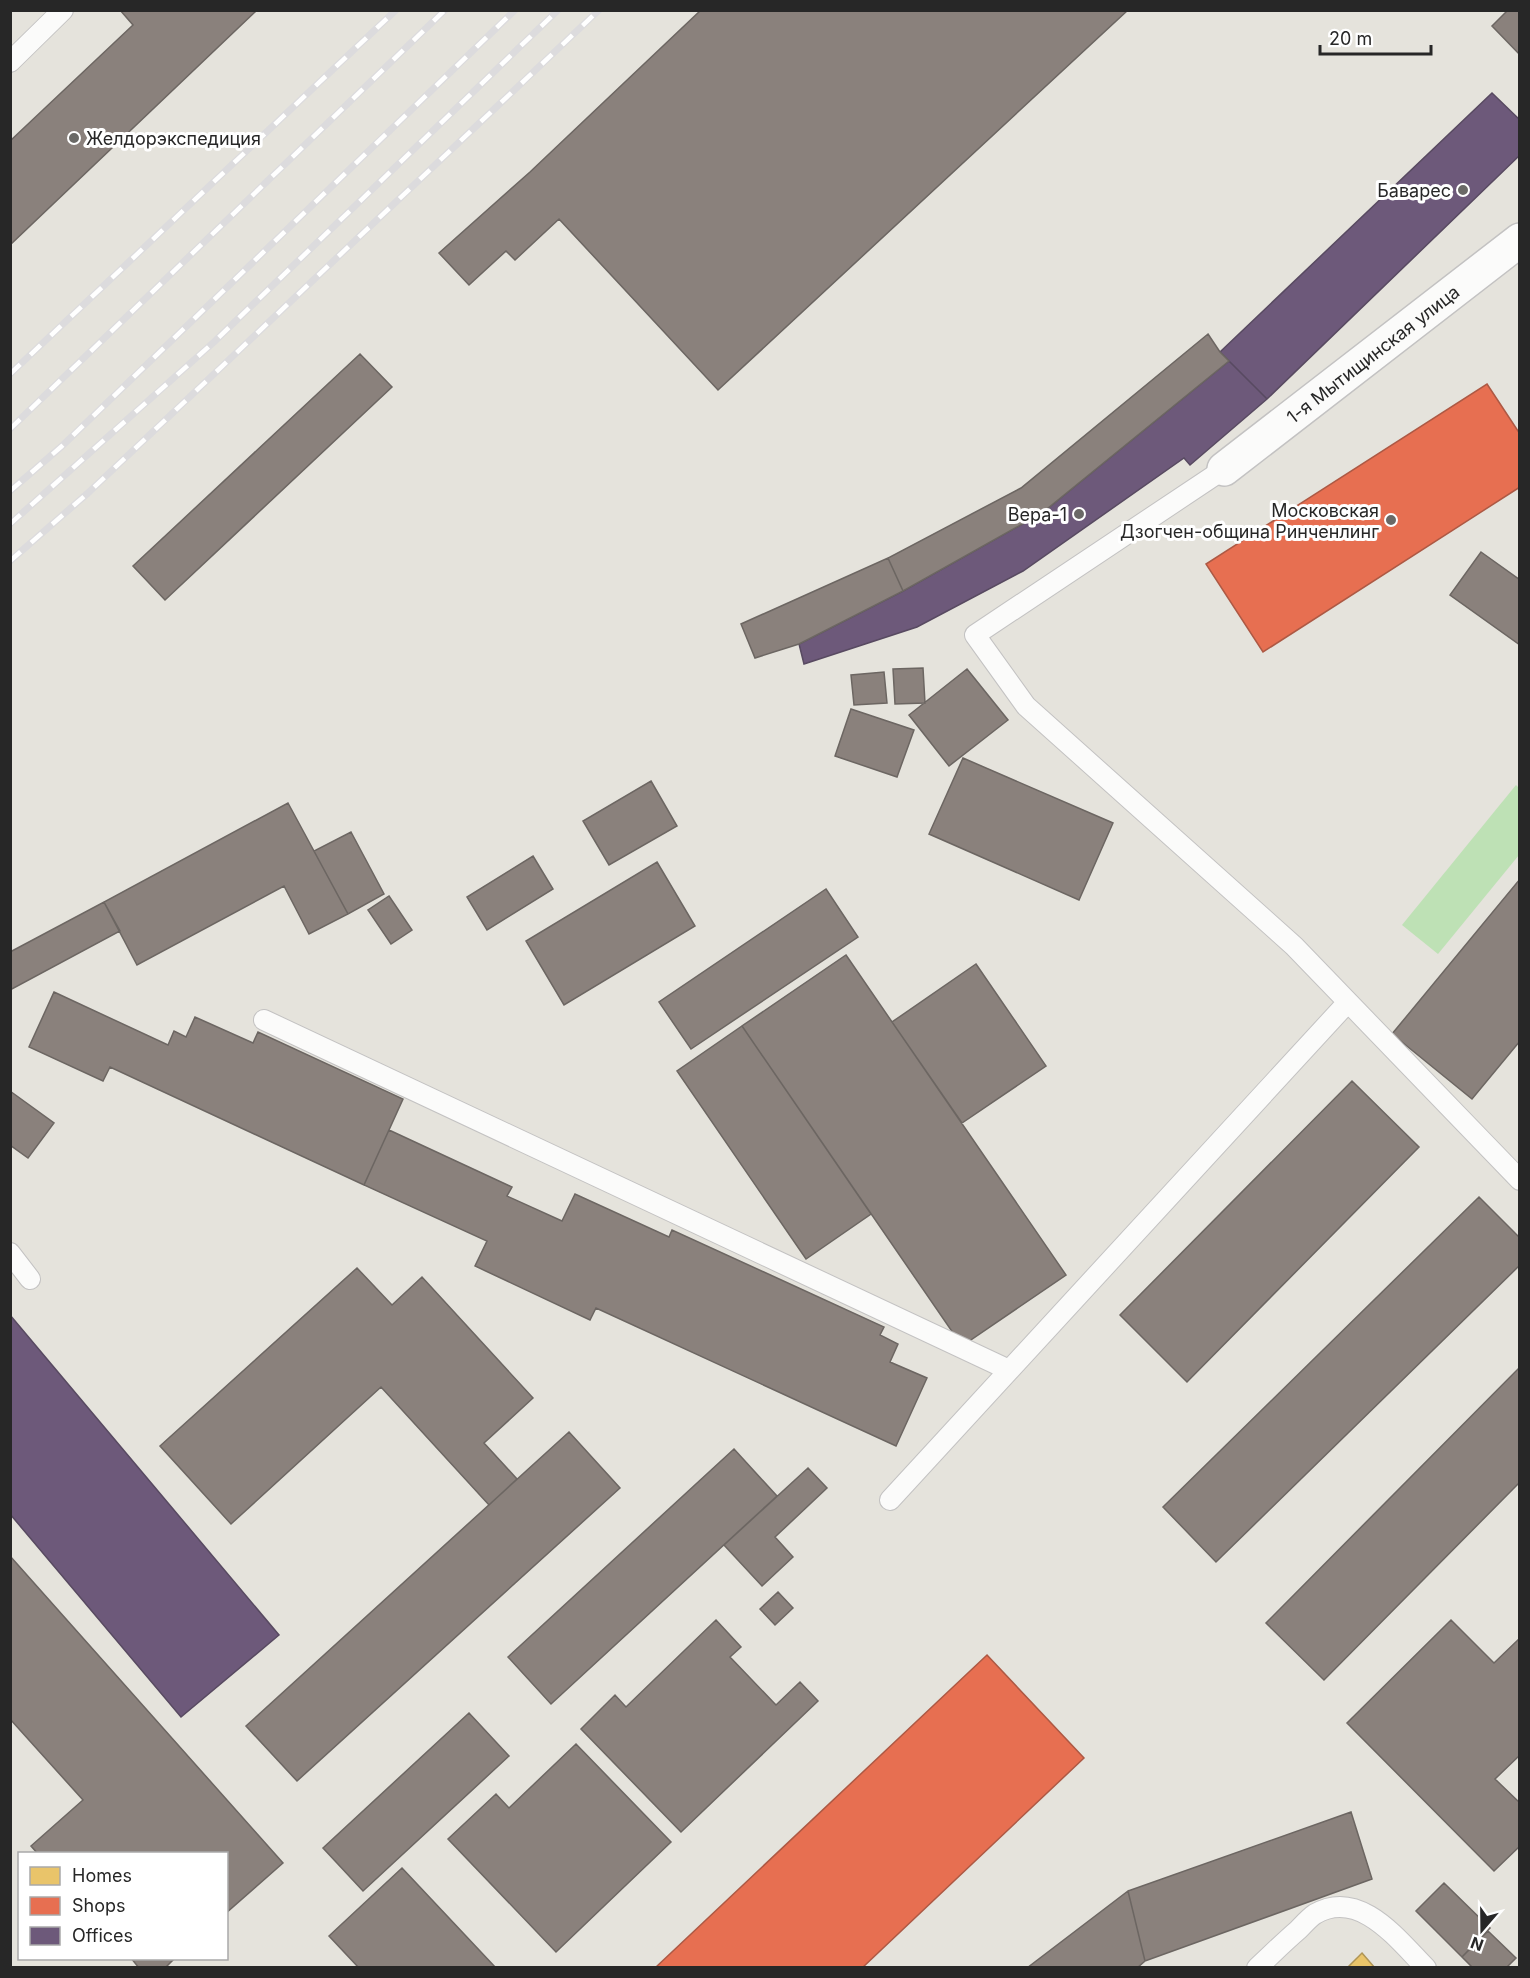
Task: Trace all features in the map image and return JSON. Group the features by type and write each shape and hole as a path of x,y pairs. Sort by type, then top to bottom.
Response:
{"street":[{"name":"1-я Мытищинская улица","path":"1224,469 1520,240"}],"lane":[{"path":"10,62 63,10"},
{"path":"1224,469 975,635 1026,706 1294,946 1520,1180"},
{"path":"890,1500 1348,1002"},
{"path":"264,1020 1009,1370"},
{"path":"10,1253 30,1279"},
{"path":"1257,1968 1314,1914 1328,1909 1344,1908 1358,1910 1381,1922 1426,1968"}],"green space":[{"path":"1516,785 1519,788 1519,855 1438,954 1402,925"}],"building: Homes":[{"path":"1362,1953 1375,1968 1347,1968"}],"building: Shops":[{"path":"1487,384 1520,434 1520,487 1263,652 1206,564"},
{"path":"987,1655 1084,1758 862,1968 655,1968"}],"building: Offices":[{"path":"1492,93 1520,120 1520,155 1267,399 1220,352"},
{"path":"1229,361 1267,399 1190,465 1184,458 1023,571 917,627 804,664 799,644 903,591 1042,513"},
{"path":"10,1315 279,1635 181,1717 10,1514"}],"building: Industry":[{"name":"Желдорэкспедиция","path":"120,10 257,10 10,245 10,141 133,25"},
{"path":"701,10 1128,10 718,390 559,219 515,260 506,251 469,285 439,253 530,172"},
{"path":"1508,10 1520,10 1520,55 1492,26"},
{"path":"1208,334 1229,361 1042,513 903,591 888,558 1021,488"},
{"path":"360,354 392,387 165,600 133,566"},
{"path":"1481,552 1520,580 1520,645 1450,595"},
{"path":"888,558 903,591 799,644 755,658 741,624"},
{"path":"923,668 925,703 895,704 893,669"},
{"path":"967,669 1008,720 949,766 909,715"},
{"path":"884,672 887,703 854,705 851,675"},
{"path":"851,709 914,730 897,777 835,756"},
{"path":"963,758 1113,823 1079,900 929,834"},
{"path":"651,781 677,826 609,865 583,821"},
{"path":"288,803 348,914 309,934 284,886 137,965 104,902"},
{"path":"351,832 384,894 348,914 314,851"},
{"path":"533,856 553,889 487,930 467,897"},
{"path":"657,862 695,926 564,1005 526,941"},
{"path":"1520,879 1520,1041 1472,1099 1392,1034"},
{"path":"826,889 858,937 691,1049 659,1002"},
{"path":"389,896 412,930 391,944 368,910"},
{"path":"104,902 120,931 10,990 10,952"},
{"path":"846,955 1066,1275 962,1346 742,1026"},
{"path":"976,964 1046,1066 962,1123 892,1022"},
{"path":"54,992 168,1045 174,1031 186,1037 195,1017 253,1043 258,1032 403,1099 364,1185 110,1067 103,1081 29,1047"},
{"path":"742,1026 871,1214 806,1259 677,1071"},
{"path":"1352,1081 1419,1147 1187,1382 1120,1315"},
{"path":"10,1091 54,1123 28,1158 10,1145"},
{"path":"389,1130 512,1187 507,1196 562,1221 575,1194 669,1237 672,1230 884,1327 880,1335 898,1344 890,1362 927,1378 896,1446 596,1308 590,1320 475,1266 487,1241 364,1185"},
{"path":"1479,1197 1520,1238 1520,1265 1216,1562 1163,1507"},
{"path":"357,1268 392,1305 422,1277 533,1398 484,1443 517,1479 489,1505 381,1387 231,1524 160,1446"},
{"path":"1520,1367 1520,1482 1324,1680 1266,1623"},
{"path":"569,1432 620,1488 297,1781 246,1726"},
{"path":"734,1449 777,1496 551,1704 508,1657"},
{"path":"808,1468 827,1488 775,1537 793,1557 762,1586 724,1545"},
{"path":"10,1556 283,1863 228,1911 228,1852 36,1852 31,1846 83,1800 10,1719"},
{"path":"778,1592 793,1608 775,1625 760,1609"},
{"path":"716,1620 741,1647 730,1657 776,1705 800,1682 818,1701 681,1832 581,1729 615,1695 626,1707"},
{"path":"1451,1620 1494,1663 1520,1638 1520,1755 1495,1779 1520,1803 1520,1846 1494,1871 1347,1723"},
{"path":"469,1713 509,1756 363,1891 323,1848"},
{"path":"576,1744 671,1842 556,1952 448,1839 496,1794 509,1808"},
{"path":"1351,1812 1372,1879 1145,1961 1128,1891"},
{"path":"402,1868 496,1968 359,1968 329,1936"},
{"path":"1444,1883 1490,1928 1462,1957 1416,1911"},
{"path":"1128,1891 1145,1961 1137,1968 1027,1968"},
{"path":"1488,1931 1516,1958 1506,1968 1473,1968 1462,1957"},
{"path":"133,1960 173,1960 165,1968 139,1968"}],"railway":[{"path":"10,374 396,10"},
{"path":"10,429 445,10"},
{"path":"10,491 62,446 515,10"},
{"path":"10,524 214,342 558,10"},
{"path":"10,561 88,493 599,10"}],"place":[{"name":"Желдорэкспедиция","path":"74,138"},
{"name":"Баварес","path":"1463,190"},
{"name":"Вера-1","path":"1079,514"},
{"name":"Московская Дзогчен-община Ринченлинг","path":"1391,520"}]}
